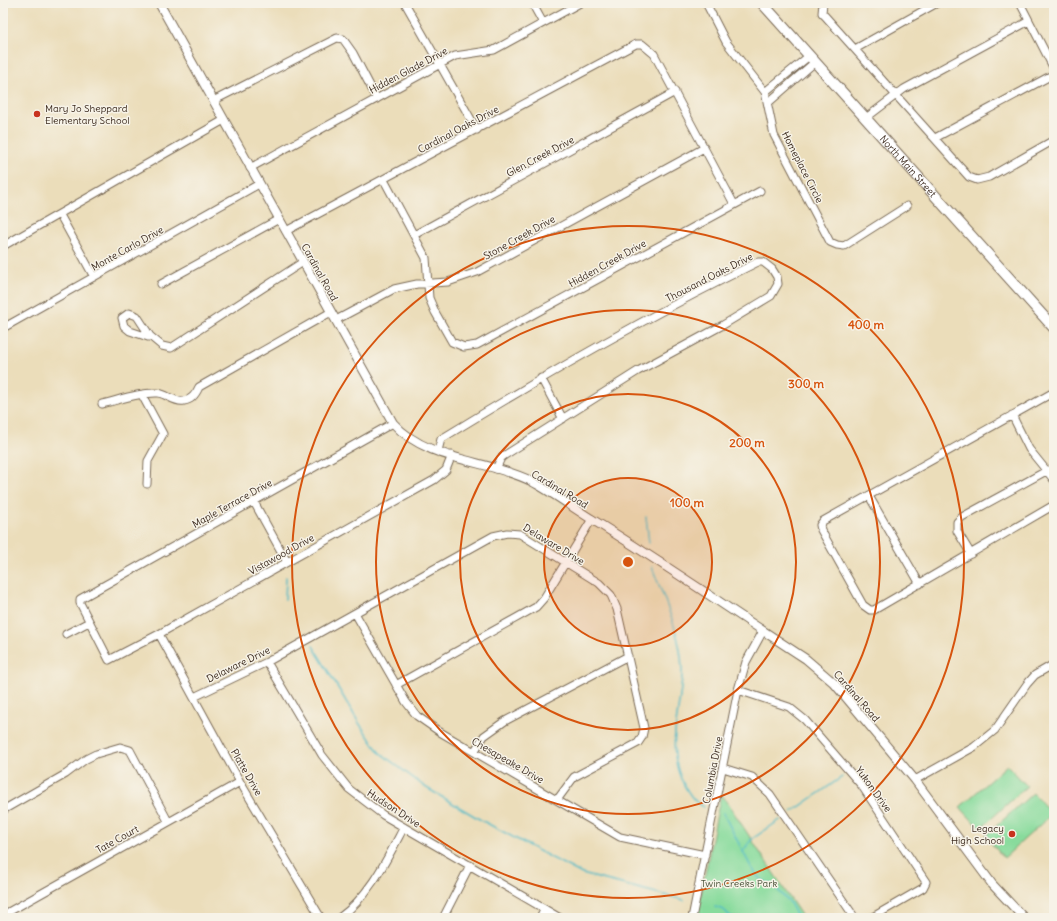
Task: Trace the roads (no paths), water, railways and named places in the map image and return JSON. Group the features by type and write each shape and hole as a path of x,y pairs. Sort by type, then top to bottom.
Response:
{"main road":[{"name":"North Main Street","path":"762,3 1054,328"}],"street":[{"name":"Cardinal Road","path":"159,3 393,423 407,437 438,451 531,481 763,631 826,675 915,780 992,884 1024,918"},
{"path":"405,3 477,130"},
{"path":"532,3 543,23"},
{"name":"Hidden Glade Drive","path":"250,168 455,56 494,50 580,3"},
{"name":"Homeplace Circle","path":"706,3 726,42 765,92 769,102 774,135 830,242 836,245 844,246 907,206"},
{"path":"854,49 937,3"},
{"path":"1020,3 1054,69"},
{"path":"822,5 825,16 969,177 980,179 988,177 1054,140"},
{"path":"866,118 904,89 1029,21"},
{"path":"213,101 333,38 343,39 377,98"},
{"name":"Cardinal Oaks Drive","path":"286,231 384,180 632,46 640,44 650,49 675,92"},
{"path":"765,92 812,59"},
{"path":"769,102 791,83 812,59"},
{"path":"935,138 1054,74"},
{"path":"786,76 791,83"},
{"path":"675,92 734,204"},
{"name":"Glen Creek Drive","path":"414,235 675,92"},
{"path":"3,246 60,215 224,120"},
{"name":"Stone Creek Drive","path":"336,320 394,289 429,283 448,282 477,272 704,148"},
{"path":"384,180 426,258 429,283"},
{"name":"Monte Carlo Drive","path":"3,328 260,184"},
{"name":"Hidden Creek Drive","path":"429,283 429,298 452,342 464,347 477,345 760,191"},
{"path":"60,215 94,277"},
{"path":"161,284 279,219"},
{"path":"150,336 162,346 171,348 303,262"},
{"name":"Thousand Oaks Drive","path":"438,451 442,439 446,436 541,378 758,262 763,262 772,269 777,277 778,284 771,296 723,325 638,371 501,458 496,469"},
{"path":"102,404 142,395 160,393 177,401 187,401 194,396 199,387 331,312"},
{"path":"541,378 563,419"},
{"path":"1054,392 823,521 820,525 823,535 863,605 870,610 878,608 1054,506"},
{"path":"142,395 162,434 148,461 147,484"},
{"path":"1012,415 1029,449 1048,470 1054,480"},
{"name":"Maple Terrace Drive","path":"89,622 80,600 393,423"},
{"name":"Vistawood Drive","path":"89,622 110,660 434,480 446,470 452,455"},
{"path":"971,554 957,531 957,522 962,517 1048,470"},
{"path":"869,496 920,584"},
{"path":"254,502 287,562"},
{"path":"396,685 536,607 544,598 592,520"},
{"name":"Delaware Drive","path":"194,697 267,662 500,534 513,532 520,534 565,562 599,584 611,595 617,609 644,728 642,737 638,743 574,777 557,800"},
{"name":"Chesapeake Drive","path":"355,613 396,685 417,716 440,732 620,837 705,855"},
{"path":"66,634 89,622"},
{"name":"Columbia Drive","path":"692,918 738,690 746,662 763,631"},
{"name":"Platte Drive","path":"159,634 240,782 321,918"},
{"path":"474,752 484,736 505,721 628,656"},
{"name":"Hudson Drive","path":"267,662 322,755 349,789 365,802 404,827 560,918"},
{"path":"915,780 980,742 995,730 1022,690 1035,675 1054,664"},
{"name":"Yukon Drive","path":"738,690 789,707 805,720 862,786 926,882 924,888 871,918"},
{"path":"3,810 66,774 86,758 120,747 130,750 168,821"},
{"path":"723,768 752,777 770,794 855,918"},
{"name":"Tate Court","path":"3,915 168,821 240,782"},
{"path":"339,918 359,900 373,880 404,827"},
{"path":"443,918 470,865"},
{"path":"540,918 546,909"}],"waterway":[{"path":"646,517 649,543"},
{"path":"652,567 671,617 679,643 681,656 682,684 674,741 678,770 690,795 704,807"},
{"path":"285,600 286,577"},
{"path":"313,646 359,723 379,752 425,787 481,820 582,874 684,900"},
{"path":"792,812 842,777"},
{"path":"723,813 750,865 758,877 776,888 790,903 798,918"},
{"path":"743,851 752,839 780,820"},
{"path":"715,907 724,910 732,918"}],"place":[{"name":"Mary Jo Sheppard Elementary School","path":"37,114"},
{"name":"Legacy High School","path":"1012,834"}],"park label":[{"name":"Twin Creeks Park","path":"739,883"}]}
